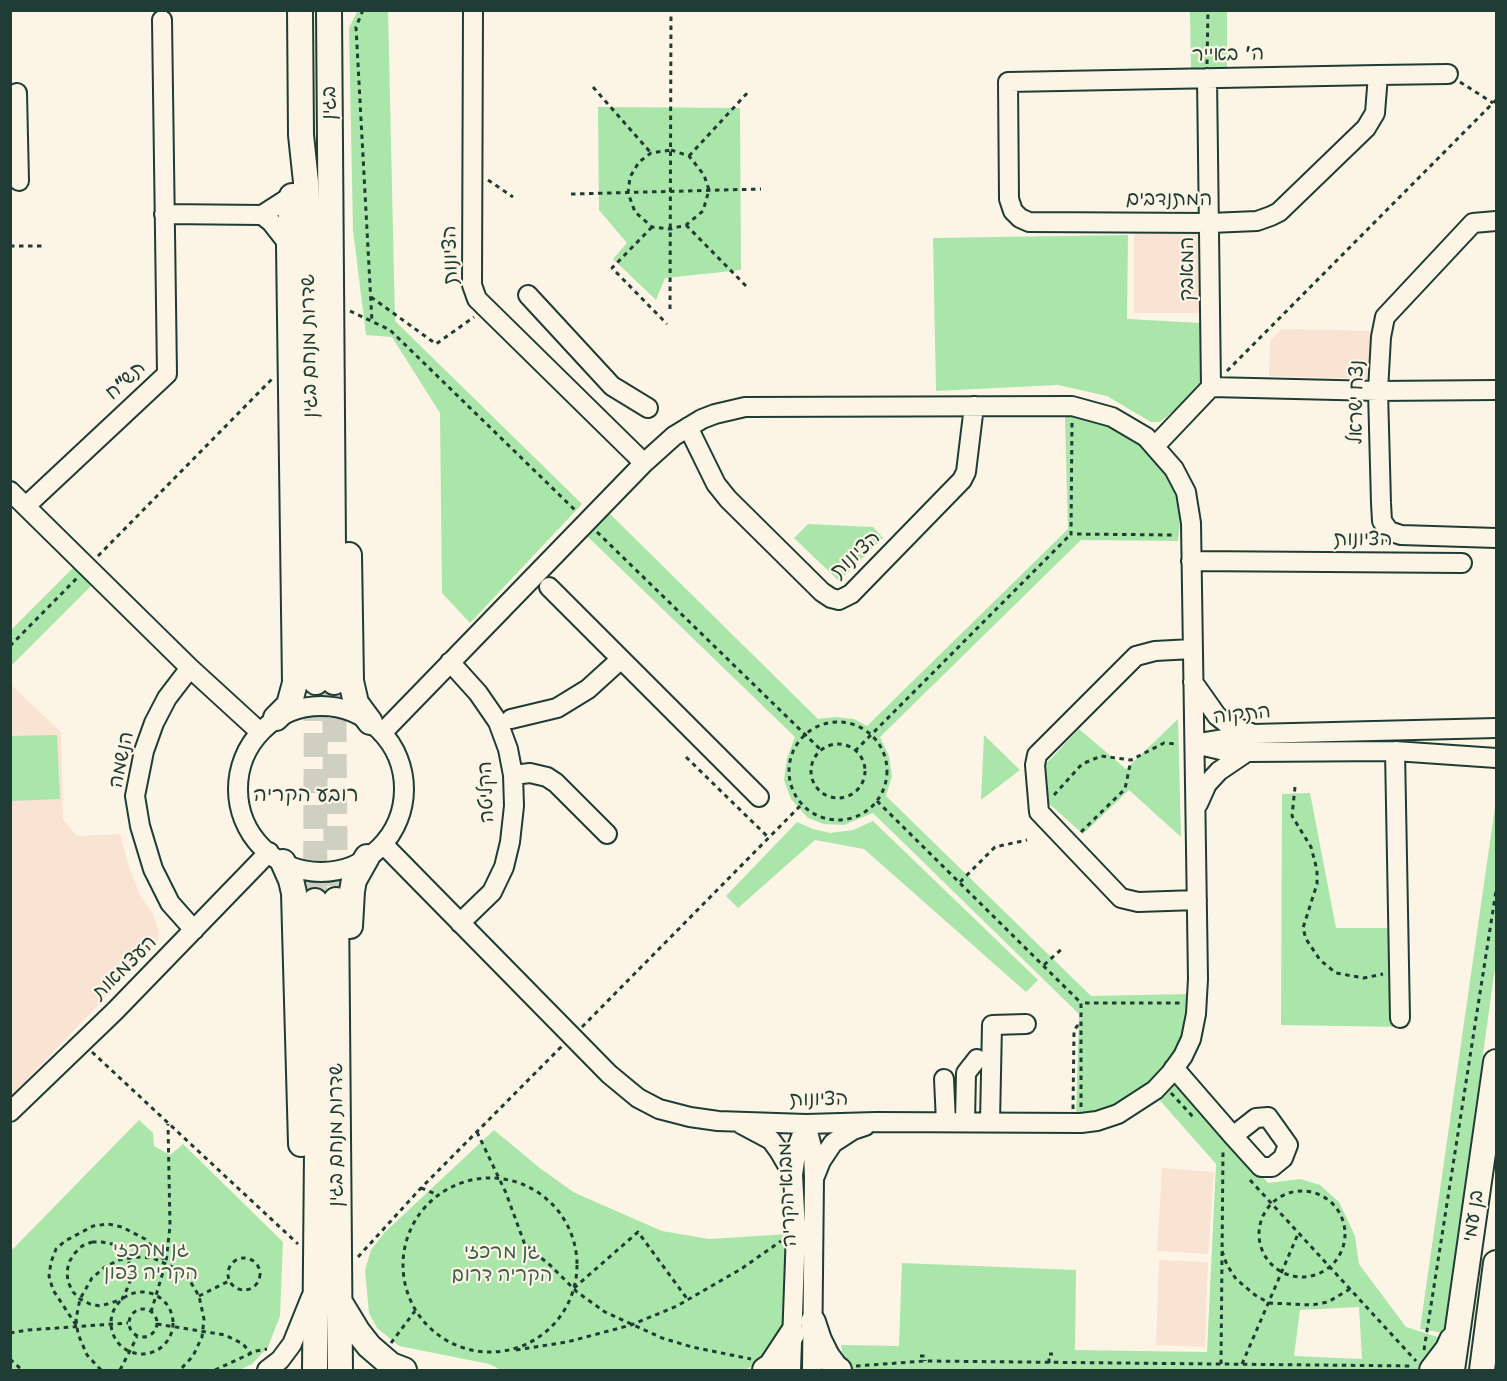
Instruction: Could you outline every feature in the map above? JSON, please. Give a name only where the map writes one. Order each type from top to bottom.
[{"type":"main road","points":[[290,10],[301,70]]},
{"type":"main road","name":"שדרות מנחם בגין","points":[[300,10],[301,135],[306,182],[325,682],[330,195]]},
{"type":"main road","name":"בגין","points":[[329,10],[330,195]]},
{"type":"main road","points":[[329,46],[347,10]]},
{"type":"main road","points":[[268,725],[289,705],[295,683],[289,245],[292,195],[301,135]]},
{"type":"main road","points":[[330,195],[346,309],[351,681],[356,703],[376,728]]},
{"type":"main road","points":[[338,1209],[348,1156],[350,1128],[352,891],[354,880],[375,851]]},
{"type":"main road","points":[[276,857],[291,880],[294,893],[302,1160],[305,1202],[316,1270]]},
{"type":"main road","name":"שדרות מנחם בגין","points":[[315,1371],[317,1152],[325,901],[338,1209],[340,1371]]},
{"type":"main road","name":"בן עמי","points":[[1435,1369],[1458,1324],[1497,1062]]},
{"type":"main road","name":"בן עמי","points":[[1482,1371],[1497,1263]]},
{"type":"main road","points":[[339,1299],[358,1332],[380,1357],[404,1371]]},
{"type":"main road","points":[[813,1322],[829,1369]]},
{"type":"main road","points":[[1488,1323],[1497,1354]]},
{"type":"main road","points":[[776,1369],[792,1334]]},
{"type":"street","name":"הציונות","points":[[473,10],[472,285],[477,299],[644,463]]},
{"type":"street","name":"תש\"ח","points":[[26,506],[167,374],[162,21]]},
{"type":"street","name":"ה' באייר","points":[[1008,82],[1448,74]]},
{"type":"street","name":"המתנדבים","points":[[1008,82],[1009,199],[1013,211],[1020,218],[1029,222],[1210,223],[1257,221],[1280,212],[1366,128],[1375,113],[1378,75]]},
{"type":"street","name":"המאבק","points":[[1207,78],[1211,387]]},
{"type":"street","points":[[17,93],[19,181]]},
{"type":"street","points":[[164,214],[262,215],[292,195]]},
{"type":"street","points":[[262,215],[271,222],[289,245]]},
{"type":"street","name":"נצח ישראל","points":[[1497,221],[1473,222],[1385,317],[1381,337],[1377,392],[1382,521],[1389,531],[1401,535],[1497,538]]},
{"type":"street","points":[[528,295],[612,386],[648,408]]},
{"type":"street","points":[[1155,446],[1211,387],[1377,392],[1497,390]]},
{"type":"street","name":"הציונות","points":[[688,427],[716,484],[728,499],[822,592],[839,600],[851,594],[962,480],[966,472],[974,406]]},
{"type":"street","name":"הציונות","points":[[375,851],[460,923],[609,1074],[638,1098],[659,1109],[690,1117],[737,1122],[806,1124],[1077,1123],[1097,1121],[1118,1114],[1155,1090],[1183,1056],[1191,1039],[1197,1002],[1191,535],[1190,507],[1186,492],[1174,469],[1155,446],[1131,426],[1112,417],[1072,406],[745,407],[715,414],[674,436],[644,463],[450,662],[376,728]]},
{"type":"street","points":[[10,492],[190,668],[268,725]]},
{"type":"street","name":"הציונות","points":[[1191,561],[1462,563]]},
{"type":"street","points":[[549,587],[759,797]]},
{"type":"street","points":[[1192,649],[1155,651],[1136,656],[1037,755],[1035,765],[1039,812],[1121,898],[1138,902],[1197,900]]},
{"type":"street","points":[[511,719],[557,708],[588,689],[621,659]]},
{"type":"street","name":"הקליטה","points":[[450,662],[478,693],[498,722],[508,749],[513,776],[514,806],[510,842],[504,867],[492,892],[460,923]]},
{"type":"street","name":"הנשמה","points":[[190,668],[168,698],[154,723],[144,751],[135,796],[140,826],[153,869],[170,903],[194,930]]},
{"type":"street","points":[[1193,682],[1216,716],[1252,734]]},
{"type":"street","points":[[324,706],[340,708],[356,714],[376,728],[392,746],[398,761],[403,792],[396,824],[375,851],[340,869],[326,871],[304,869],[276,857],[259,843],[248,826],[240,807],[238,794],[241,767],[252,743],[268,725],[291,711],[324,706]]},
{"type":"street","name":"התקוה","points":[[1195,744],[1223,737],[1252,734],[1497,728]]},
{"type":"street","name":"התקוה","points":[[1195,744],[1225,751],[1395,752],[1497,758]]},
{"type":"street","points":[[1196,813],[1207,784],[1224,767],[1247,752]]},
{"type":"street","points":[[1395,752],[1400,1018]]},
{"type":"street","points":[[513,776],[530,773],[547,777],[556,783],[607,834]]},
{"type":"street","name":"העצמאות","points":[[10,1112],[194,930],[276,857]]},
{"type":"street","points":[[990,1122],[993,1025],[1026,1024]]},
{"type":"street","points":[[965,1122],[966,1073],[977,1059]]},
{"type":"street","points":[[1174,1068],[1228,1143]]},
{"type":"street","points":[[944,1080],[946,1122]]},
{"type":"street","points":[[737,1122],[771,1140],[793,1175]]},
{"type":"street","points":[[814,1178],[821,1161],[833,1143],[853,1130],[876,1122]]},
{"type":"street","name":"מבוא הקריה","points":[[792,1334],[796,1231],[793,1175],[797,1147],[806,1124]]},
{"type":"street","name":"מבוא הקריה","points":[[806,1124],[813,1150],[814,1178],[813,1322]]},
{"type":"street","points":[[267,1371],[285,1354],[295,1339],[306,1313],[316,1270]]},
{"type":"path","points":[[363,10],[356,27],[372,322]]},
{"type":"path","points":[[670,309],[671,10]]},
{"type":"path","points":[[1207,78],[1208,10]]},
{"type":"path","points":[[1448,74],[1493,104]]},
{"type":"path","points":[[593,87],[651,153]]},
{"type":"path","points":[[689,156],[750,90]]},
{"type":"path","points":[[1211,387],[1497,100]]},
{"type":"path","points":[[671,150],[689,156],[704,175],[709,190],[703,211],[686,225],[670,229],[652,227],[635,212],[628,193],[630,177],[639,162],[651,153],[671,150]]},
{"type":"path","points":[[572,194],[761,189]]},
{"type":"path","points":[[686,225],[748,288]]},
{"type":"path","points":[[652,227],[612,268],[667,324]]},
{"type":"path","points":[[10,246],[46,246]]},
{"type":"path","points":[[371,297],[436,344],[485,309]]},
{"type":"path","points":[[10,646],[291,361]]},
{"type":"path","points":[[855,751],[1071,534],[1072,406]]},
{"type":"path","points":[[1071,534],[1191,535]]},
{"type":"path","points":[[831,723],[845,723],[870,734],[881,749],[887,766],[884,790],[877,801],[869,810],[847,820],[823,818],[812,812],[802,804],[794,792],[790,777],[790,761],[796,747],[817,727],[831,723]]},
{"type":"path","points":[[1039,812],[1082,764],[1101,756],[1131,760],[1164,743]]},
{"type":"path","points":[[829,746],[848,746],[855,751],[861,757],[865,773],[859,788],[846,797],[830,797],[822,793],[813,780],[812,764],[816,756],[829,746]]},
{"type":"path","points":[[686,757],[769,838]]},
{"type":"path","points":[[1069,844],[1125,789],[1131,760]]},
{"type":"path","points":[[1295,787],[1292,816],[1311,847],[1317,870],[1317,884],[1303,928],[1306,939],[1320,960],[1336,973],[1364,978],[1399,970]]},
{"type":"path","points":[[877,801],[1081,1003],[1077,1123]]},
{"type":"path","points":[[960,882],[995,847],[1027,840]]},
{"type":"path","points":[[1435,1369],[1497,891]]},
{"type":"path","points":[[1044,965],[1064,947]]},
{"type":"path","points":[[1081,1003],[1197,1002]]},
{"type":"path","points":[[1077,1123],[1074,1032],[1077,1026],[1081,1026]]},
{"type":"path","points":[[82,1043],[316,1270]]},
{"type":"path","points":[[151,1312],[166,1262],[170,1226],[168,1124]]},
{"type":"path","points":[[477,1132],[506,1193],[525,1245],[574,1288],[605,1312],[632,1325],[692,1347],[725,1353],[776,1369]]},
{"type":"path","points":[[1221,1365],[1221,1248],[1228,1143]]},
{"type":"path","points":[[499,1352],[524,1346],[546,1332],[564,1312],[574,1288],[577,1263],[572,1238],[561,1215],[544,1197],[522,1184],[498,1178],[477,1179],[456,1184],[438,1195],[420,1213],[408,1236],[402,1261],[405,1287],[416,1311],[431,1330],[451,1344],[474,1351],[499,1352],[567,1342],[632,1325],[687,1300],[741,1269],[796,1231]]},
{"type":"path","points":[[421,1188],[438,1195]]},
{"type":"path","points":[[1303,1191],[1323,1196],[1334,1205],[1345,1230],[1344,1244],[1338,1257],[1329,1268],[1319,1274],[1295,1277],[1281,1272],[1264,1255],[1259,1242],[1259,1228],[1263,1214],[1271,1203],[1283,1195],[1303,1191]]},
{"type":"path","points":[[98,1369],[83,1348],[77,1326],[54,1290],[49,1276],[56,1249],[65,1240],[93,1226],[115,1226],[136,1233],[145,1239],[166,1262],[184,1274],[199,1296],[203,1311],[203,1332],[194,1356],[180,1371]]},
{"type":"path","points":[[574,1288],[638,1232],[687,1300]]},
{"type":"path","points":[[1241,1365],[1298,1234]]},
{"type":"path","points":[[127,1258],[112,1244],[92,1242],[82,1246],[69,1262],[68,1282],[80,1299],[100,1306],[122,1299],[138,1292],[156,1295],[170,1308],[173,1326],[171,1334],[161,1348],[146,1354],[129,1352],[117,1341],[111,1324],[115,1306],[122,1299],[131,1279],[131,1268],[127,1258]]},
{"type":"path","points":[[1221,1248],[1227,1265],[1236,1279],[1269,1303],[1294,1306],[1320,1304],[1350,1289]]},
{"type":"path","points":[[77,1326],[80,1299],[87,1284],[98,1272],[112,1263],[127,1258],[144,1257],[166,1262]]},
{"type":"path","points":[[238,1260],[252,1260],[259,1268],[259,1278],[249,1289],[238,1289],[229,1281],[231,1267],[238,1260]]},
{"type":"path","points":[[1333,1271],[1435,1369]]},
{"type":"path","points":[[199,1296],[229,1281]]},
{"type":"path","points":[[142,1309],[151,1312],[156,1319],[156,1328],[150,1336],[137,1337],[130,1331],[128,1323],[134,1312],[142,1309]]},
{"type":"path","points":[[380,1357],[416,1311]]},
{"type":"path","points":[[10,1333],[28,1329],[128,1323]]},
{"type":"path","points":[[157,1324],[235,1339],[243,1344],[251,1354]]},
{"type":"path","points":[[120,1371],[137,1337]]},
{"type":"path","points":[[215,1371],[262,1349],[274,1349]]},
{"type":"path","points":[[1049,1363],[1049,1354],[1053,1354]]},
{"type":"path","points":[[920,1356],[925,1356],[925,1361]]},
{"type":"path","points":[[10,1359],[22,1371]]},
{"type":"path","points":[[829,1369],[925,1361],[1435,1369]]},
{"type":"shaded area","points":[[1134,232],[1203,232],[1204,313],[1134,313]]},
{"type":"shaded area","points":[[1282,329],[1372,331],[1369,379],[1269,376],[1270,341]]},
{"type":"shaded area","points":[[10,684],[61,732],[63,819],[77,836],[120,834],[129,867],[141,897],[153,914],[159,932],[158,940],[150,950],[11,1097]]},
{"type":"shaded area","points":[[1162,1168],[1214,1172],[1208,1254],[1157,1251]]},
{"type":"shaded area","points":[[1159,1260],[1208,1262],[1205,1347],[1156,1345]]},
{"type":"green space","points":[[358,10],[388,11],[395,321],[582,504],[470,623],[442,593],[440,413],[392,337],[366,335],[353,230],[349,28]]},
{"type":"green space","points":[[1190,11],[1227,11],[1227,68],[1191,71]]},
{"type":"green space","points":[[598,107],[740,108],[741,270],[665,278],[656,300],[613,259],[627,243],[599,210]]},
{"type":"green space","points":[[1128,235],[1127,319],[1201,323],[1201,385],[1160,422],[1151,422],[1107,396],[1058,385],[936,391],[933,238]]},
{"type":"green space","points":[[1065,416],[1093,416],[1130,437],[1158,463],[1172,483],[1177,499],[1180,520],[1178,541],[1081,540],[880,737],[889,756],[892,776],[886,796],[1091,996],[1191,994],[1187,1033],[1161,1075],[1128,1101],[1105,1111],[1076,1116],[1079,1014],[873,813],[844,825],[824,824],[808,818],[791,799],[784,780],[787,758],[795,737],[587,536],[609,513],[818,719],[835,717],[854,719],[867,726],[1068,529]]},
{"type":"green space","points":[[808,524],[873,527],[883,538],[839,581],[794,538]]},
{"type":"green space","points":[[74,567],[91,586],[11,666],[11,630]]},
{"type":"green space","points":[[1178,719],[1181,837],[1129,790],[1083,834],[1046,801],[1044,766],[1079,729],[1126,769]]},
{"type":"green space","points":[[57,735],[60,799],[11,801],[11,736]]},
{"type":"green space","points":[[984,735],[1020,770],[981,800]]},
{"type":"green space","points":[[1310,793],[1336,928],[1407,928],[1405,1027],[1281,1025],[1282,794]]},
{"type":"green space","points":[[1496,800],[1496,961],[1444,1333],[1420,1329]]},
{"type":"green space","points":[[873,821],[1038,980],[1026,992],[864,849],[815,840],[738,908],[726,896],[797,822],[830,833],[853,830]]},
{"type":"green space","points":[[1175,1078],[1268,1183],[1300,1179],[1320,1185],[1339,1202],[1355,1236],[1359,1264],[1406,1327],[1444,1339],[1423,1370],[846,1370],[841,1345],[899,1346],[902,1263],[1076,1270],[1075,1350],[1207,1352],[1216,1164],[1156,1096]],"holes":[[[1359,1307],[1362,1359],[1294,1356],[1300,1310]]]},
{"type":"green space","name":"גן מרכזי הקריה צפון","points":[[139,1120],[153,1133],[154,1146],[170,1155],[183,1144],[283,1242],[280,1316],[268,1347],[252,1364],[240,1370],[11,1370],[11,1251]]},
{"type":"green space","name":"גן מרכזי הקריה דרום","points":[[494,1130],[541,1169],[575,1193],[662,1231],[709,1239],[789,1234],[784,1330],[761,1362],[744,1370],[501,1370],[489,1364],[399,1346],[377,1328],[369,1313],[365,1270],[371,1250],[384,1233]]},
{"type":"tunnel","points":[[315,901],[316,682]]},
{"type":"tunnel","points":[[334,682],[336,900]]},
{"type":"district","name":"רובע הקריה","points":[[306,796]]}]
